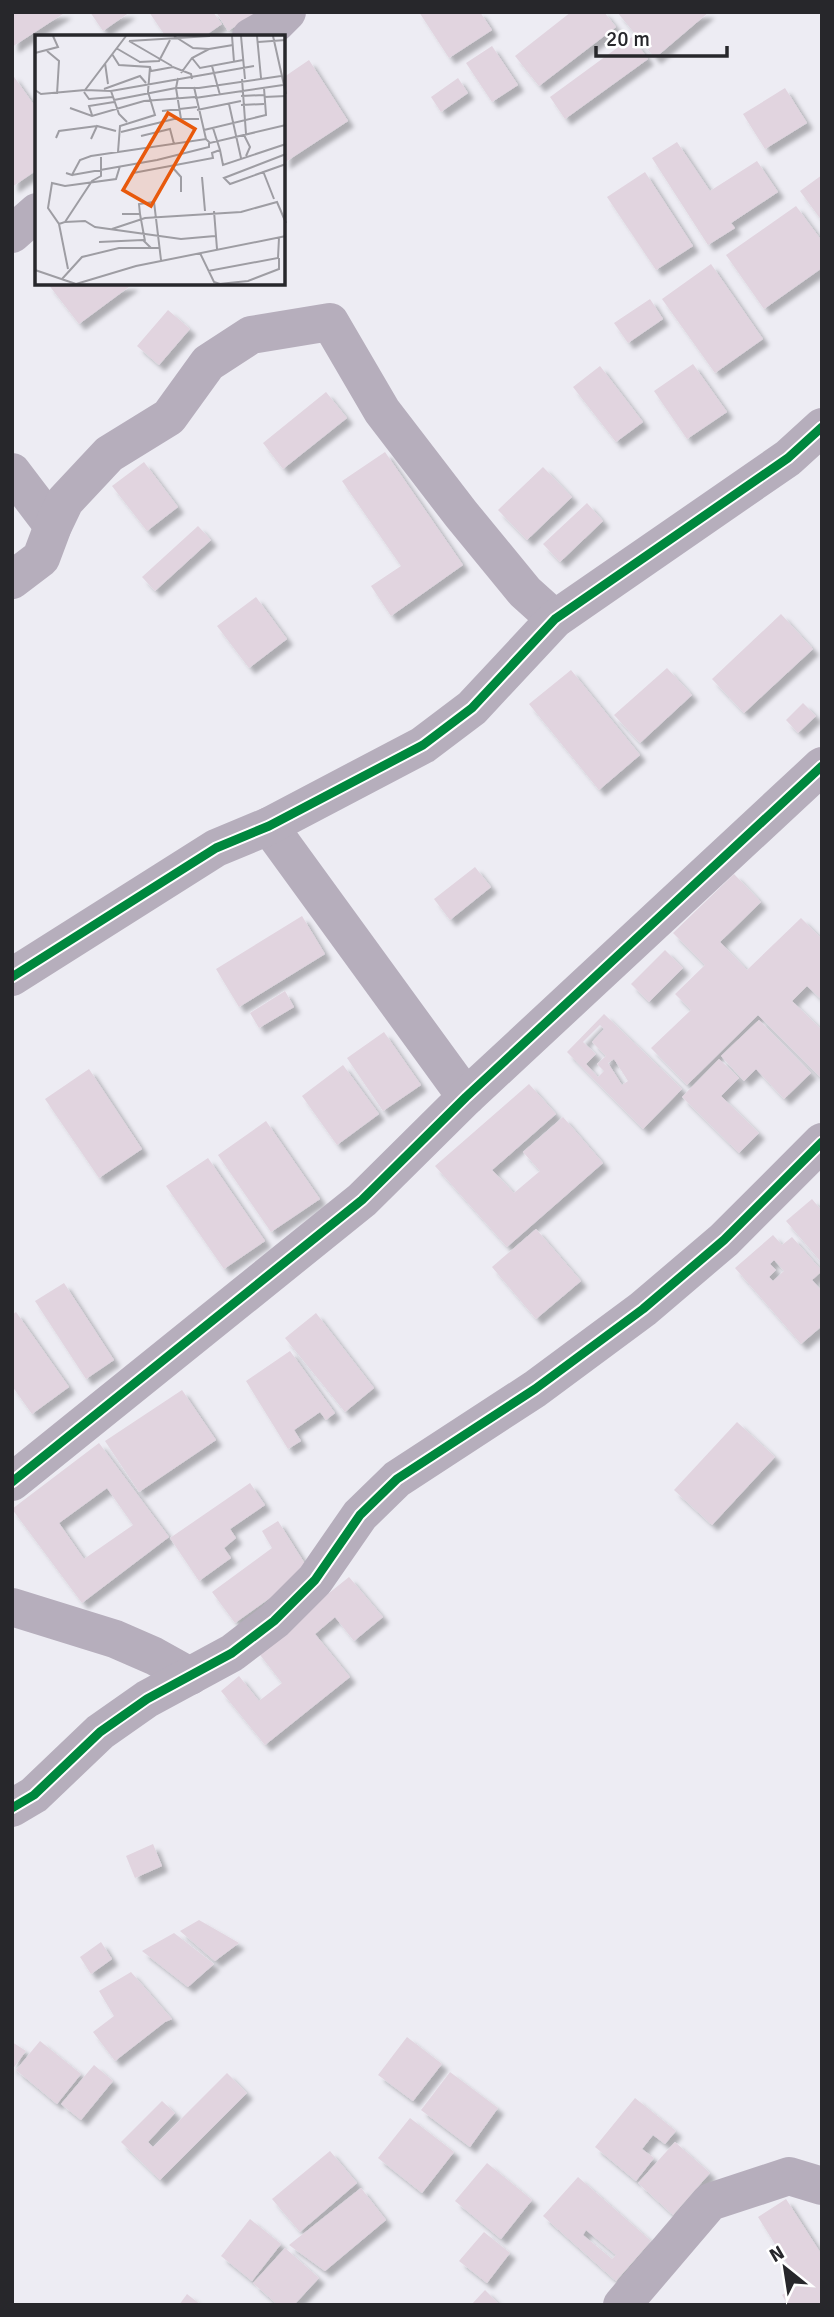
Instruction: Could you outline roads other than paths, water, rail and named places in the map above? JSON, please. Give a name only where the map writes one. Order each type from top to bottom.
[{"type":"street","points":[[255,35],[276,23],[287,12]]},
{"type":"street","points":[[12,234],[35,214]]},
{"type":"street","points":[[12,580],[41,558],[65,501],[109,454],[169,417],[208,363],[251,335],[330,322],[382,411],[525,592],[555,619]]},
{"type":"street","points":[[12,977],[216,848],[269,826],[423,745],[472,708],[555,619],[818,438]]},
{"type":"street","points":[[12,472],[53,526]]},
{"type":"street","points":[[12,1482],[362,1200],[466,1097],[822,766]]},
{"type":"street","points":[[269,826],[466,1097]]},
{"type":"street","points":[[12,1808],[34,1795],[100,1732],[147,1699],[232,1653],[274,1621],[315,1580],[360,1515],[397,1479],[535,1389],[643,1309],[724,1240],[822,1142]]},
{"type":"street","points":[[777,1186],[822,1182]]},
{"type":"street","points":[[12,1607],[115,1639],[155,1656],[190,1676]]},
{"type":"street","points":[[622,2305],[710,2202],[789,2176],[822,2186]]}]
